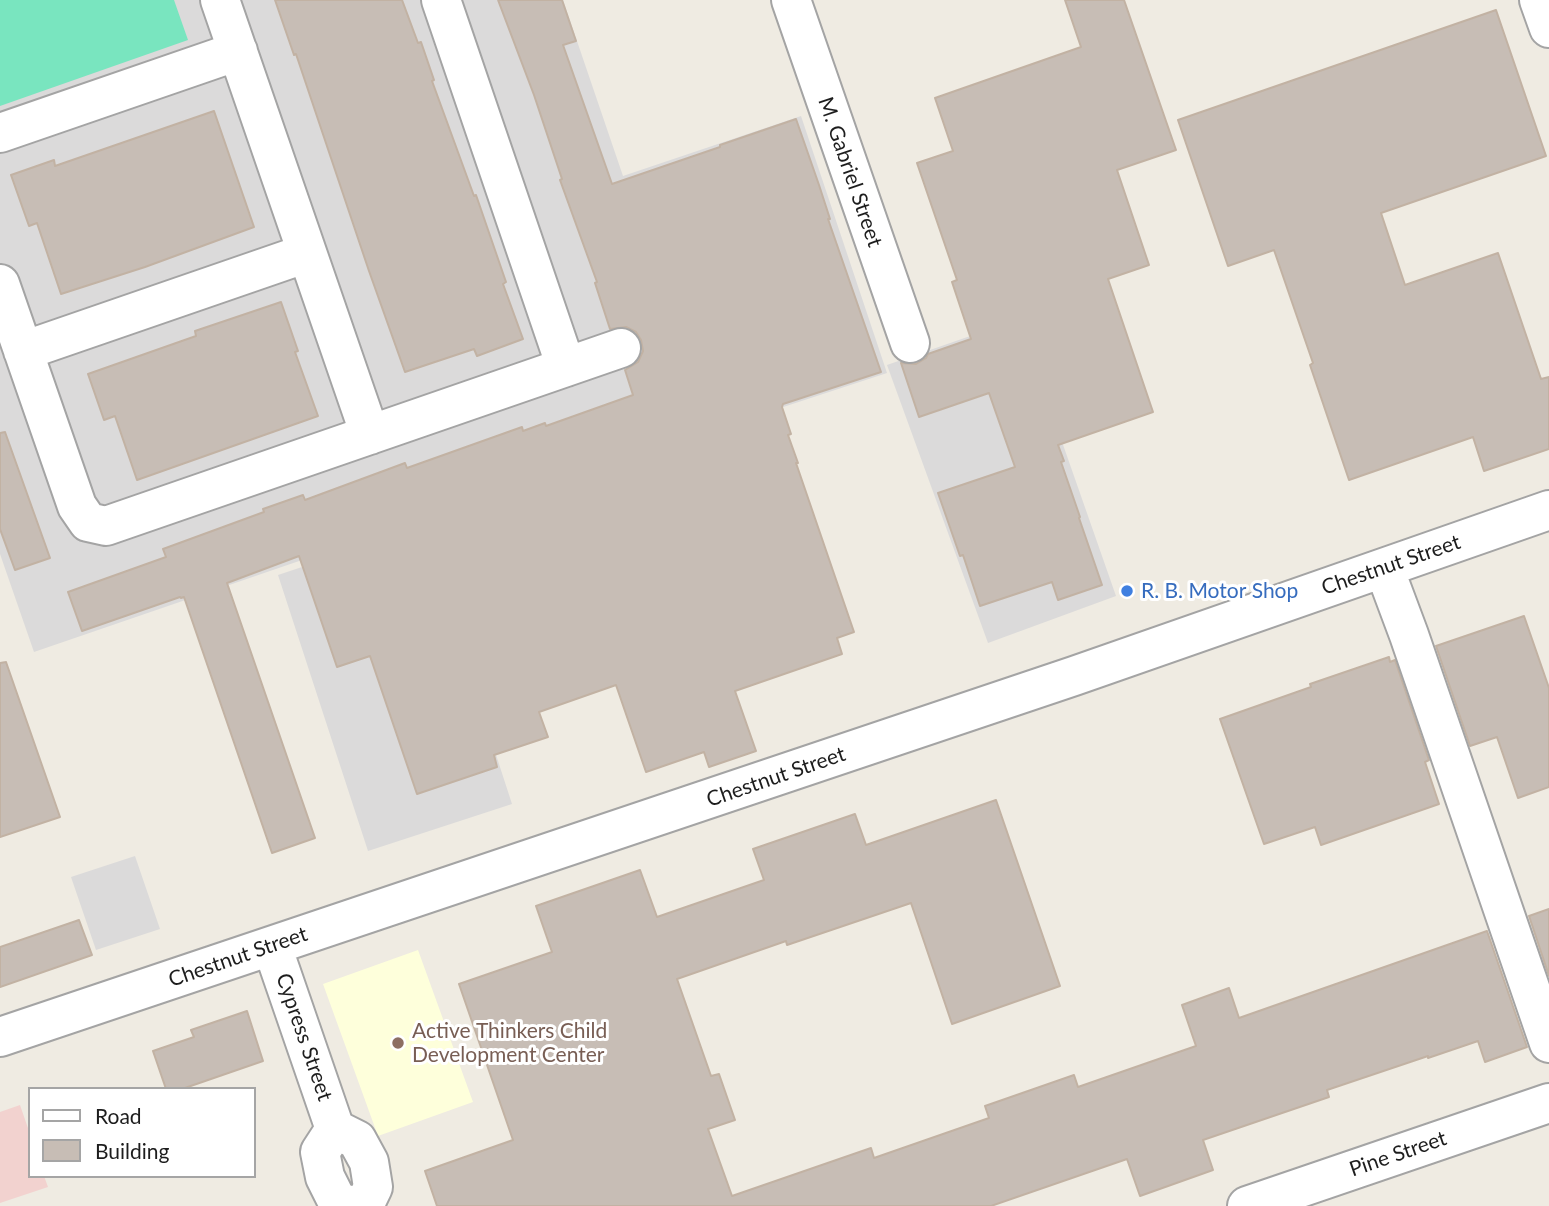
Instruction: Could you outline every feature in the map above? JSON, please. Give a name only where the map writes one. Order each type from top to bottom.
[{"type":"street","points":[[220,0],[370,435]]},
{"type":"street","points":[[441,0],[566,367]]},
{"type":"street","name":"M. Gabriel Street","points":[[791,0],[909,343]]},
{"type":"street","points":[[1539,0],[1549,28]]},
{"type":"street","points":[[0,133],[238,51]]},
{"type":"street","points":[[23,351],[307,253]]},
{"type":"street","points":[[0,284],[77,506],[88,522],[106,526],[621,348]]},
{"type":"street","name":"Chestnut Street","points":[[0,1037],[1062,680],[1549,510]]},
{"type":"street","points":[[1384,568],[1549,1043]]},
{"type":"street","name":"Cypress Street","points":[[272,946],[335,1129],[358,1140],[369,1162],[373,1187],[364,1206]]},
{"type":"street","name":"Pine Street","points":[[1247,1206],[1549,1103]]},
{"type":"street","name":"Cypress Street","points":[[335,1129],[320,1152],[325,1177],[337,1201],[352,1206]]},
{"type":"shaded area","points":[[0,0],[563,0],[623,176],[801,116],[887,373],[710,431],[707,421],[34,652],[0,554]]},
{"type":"shaded area","points":[[1019,319],[1116,596],[988,643],[887,365]]},
{"type":"shaded area","points":[[422,527],[512,804],[368,851],[278,575]]},
{"type":"shaded area","points":[[135,856],[160,929],[96,950],[71,877]]},
{"type":"shaded area","name":"Active Thinkers Child Development Center","points":[[418,950],[473,1102],[378,1136],[323,984]]},
{"type":"shaded area","points":[[20,1105],[28,1128],[28,1178],[45,1178],[48,1187],[0,1203],[0,1112]]},
{"type":"green space","points":[[0,0],[174,0],[188,40],[0,106]]},
{"type":"building","points":[[275,0],[402,0],[418,43],[421,42],[434,80],[432,81],[474,196],[476,195],[523,339],[477,356],[474,349],[405,372]]},
{"type":"building","points":[[498,0],[562,0],[576,41],[563,45],[612,184],[796,119],[881,372],[783,404],[782,407],[791,434],[788,435],[796,463],[854,632],[837,638],[842,654],[735,691],[756,751],[709,767],[704,752],[646,772],[616,685],[539,712],[548,737],[494,755],[497,767],[417,794],[370,656],[337,667],[299,556],[227,583],[315,838],[272,853],[184,597],[82,631],[68,592],[166,557],[163,549],[303,495],[305,500],[405,463],[407,468],[522,427],[523,431],[545,423],[546,426],[633,395],[625,370],[638,362],[643,351],[641,340],[636,332],[626,327],[610,329],[595,283],[597,282],[560,180],[562,179],[534,95]]},
{"type":"building","points":[[1065,0],[1124,0],[1176,150],[1117,170],[1149,265],[1108,279],[1153,412],[1058,445],[1064,461],[1061,462],[1102,585],[1058,600],[1052,582],[980,606],[938,493],[1015,467],[989,393],[919,417],[901,363],[916,364],[928,354],[971,339],[952,282],[957,280],[917,163],[953,151],[935,98],[1081,47]]},
{"type":"building","points":[[1496,10],[1546,156],[1381,213],[1405,285],[1498,253],[1541,379],[1549,377],[1549,449],[1484,471],[1473,437],[1349,480],[1274,250],[1228,266],[1178,120]]},
{"type":"building","points":[[214,111],[254,227],[61,294],[37,223],[29,226],[11,175],[54,160],[55,166]]},
{"type":"building","points":[[281,302],[298,351],[295,352],[318,416],[137,480],[115,416],[104,420],[88,374],[196,336],[195,331]]},
{"type":"building","points":[[5,432],[50,558],[15,570],[0,529],[0,433]]},
{"type":"building","points":[[1524,616],[1549,688],[1549,787],[1518,798],[1497,737],[1470,746],[1436,646]]},
{"type":"building","points":[[1389,657],[1390,662],[1395,660],[1429,760],[1425,762],[1439,804],[1321,845],[1315,827],[1264,844],[1220,719]]},
{"type":"building","points":[[6,662],[60,817],[0,837],[0,663]]},
{"type":"building","points":[[996,800],[1060,986],[952,1024],[911,903],[787,945],[786,941],[677,979],[711,1076],[719,1074],[735,1120],[708,1129],[732,1196],[871,1148],[874,1158],[989,1118],[985,1106],[1074,1075],[1078,1087],[1196,1046],[1182,1005],[1229,988],[1239,1018],[1487,931],[1527,1047],[1485,1062],[1478,1041],[1327,1090],[1329,1097],[1203,1140],[1213,1170],[1140,1196],[1127,1159],[991,1206],[437,1206],[425,1171],[513,1140],[459,984],[552,952],[536,906],[640,870],[657,917],[764,880],[753,849],[855,814],[866,845]]},
{"type":"building","points":[[1549,909],[1549,976],[1529,916]]},
{"type":"building","points":[[79,920],[92,955],[0,987],[0,947]]},
{"type":"building","points":[[247,1011],[263,1061],[188,1087],[165,1087],[153,1051],[194,1037],[191,1030]]},
{"type":"place","name":"R. B. Motor Shop","points":[[1127,591]]},
{"type":"place","name":"Active Thinkers Child Development Center","points":[[398,1043]]}]
